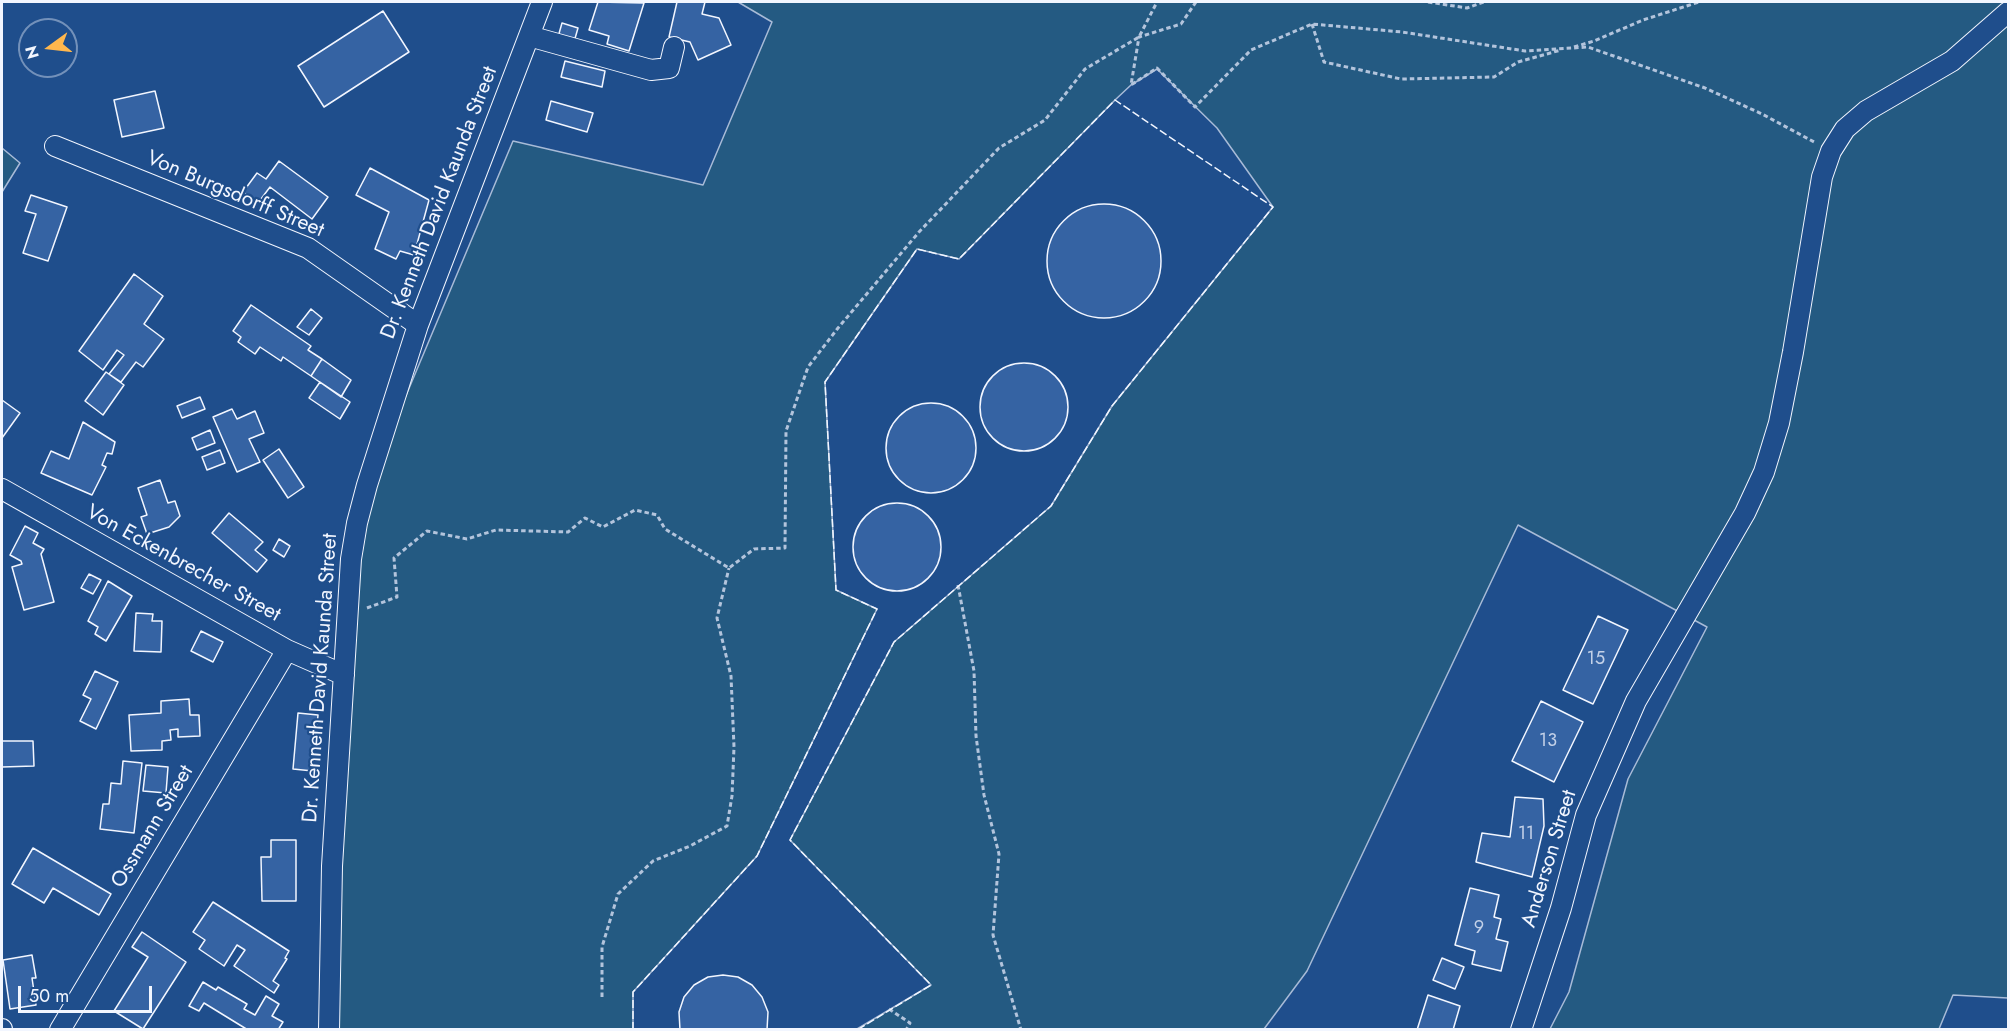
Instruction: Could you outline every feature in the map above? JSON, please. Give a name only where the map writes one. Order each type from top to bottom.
[{"type":"street","name":"Dr. Kenneth David Kaunda Street","points":[[328,1029],[332,867],[351,559],[357,523],[418,325],[542,2]]},
{"type":"street","name":"Anderson Street","points":[[1521,1029],[1561,908],[1586,815],[1636,701],[1746,513],[1764,472],[1781,413],[1822,177],[1831,151],[1845,129],[1866,111],[1952,61],[2008,12]]},
{"type":"street","points":[[529,36],[651,70],[669,68],[674,47]]},
{"type":"street","name":"Von Burgsdorff Street","points":[[55,146],[308,248],[418,325]]},
{"type":"street","name":"Von Eckenbrecher Street","points":[[2,489],[287,650],[344,675]]},
{"type":"street","name":"Ossmann Street","points":[[60,1029],[287,650]]},
{"type":"path","points":[[1158,2],[1139,37],[1131,85],[1157,69],[1195,107],[1251,50],[1312,24],[1402,32],[1525,51],[1588,47],[1705,88],[1762,114],[1831,151]]},
{"type":"path","points":[[602,996],[602,947],[618,894],[653,861],[690,846],[727,826],[732,796],[734,747],[731,676],[717,618],[729,568],[754,549],[785,548],[786,431],[808,367],[919,232],[999,148],[1045,120],[1085,69],[1139,37],[1181,24],[1196,2]]},
{"type":"path","points":[[1428,2],[1467,8],[1484,2]]},
{"type":"path","points":[[1312,24],[1324,62],[1401,79],[1494,77],[1518,62],[1594,41],[1643,20],[1699,2]]},
{"type":"path","points":[[347,619],[371,606],[397,597],[394,558],[427,531],[467,539],[496,530],[568,532],[585,518],[603,527],[635,510],[657,515],[665,529],[729,568]]},
{"type":"path","points":[[958,585],[974,671],[976,736],[984,795],[999,854],[993,935],[1021,1029]]},
{"type":"path","points":[[889,1009],[910,1023],[906,1029]]},
{"type":"shaded area","points":[[738,2],[2008,2],[2008,998],[1953,995],[1939,1029],[1550,1029],[1569,992],[1628,779],[1707,627],[1518,525],[1307,971],[1264,1029],[857,1029],[931,985],[790,840],[894,642],[1051,506],[1112,406],[1273,207],[1217,128],[1157,69],[1131,85],[1115,100],[959,259],[917,249],[825,382],[836,590],[877,609],[757,856],[633,992],[633,1029],[329,1030],[351,559],[381,455],[513,141],[703,185],[772,22]]},
{"type":"shaded area","points":[[2,148],[20,163],[2,192]]},
{"type":"building","points":[[598,2],[644,3],[629,51],[607,44],[609,36],[589,30]]},
{"type":"building","points":[[677,2],[705,2],[702,14],[719,18],[731,45],[698,60],[690,42],[669,37]]},
{"type":"building","points":[[383,11],[409,52],[324,107],[298,66]]},
{"type":"building","points":[[562,23],[578,28],[574,42],[558,37]]},
{"type":"building","points":[[565,61],[605,71],[602,87],[561,77]]},
{"type":"building","points":[[155,91],[164,128],[122,137],[114,100]]},
{"type":"building","points":[[551,101],[593,113],[587,132],[546,120]]},
{"type":"building","points":[[279,161],[328,197],[312,219],[270,187],[258,203],[243,192],[257,173],[266,179]]},
{"type":"building","points":[[370,168],[429,200],[414,255],[400,251],[396,259],[375,249],[389,212],[356,195]]},
{"type":"building","points":[[31,195],[67,207],[48,261],[23,253],[36,214],[25,211]]},
{"type":"building","points":[[1104,204],[1126,209],[1144,221],[1156,239],[1161,261],[1156,283],[1144,301],[1126,313],[1104,318],[1082,313],[1064,301],[1052,283],[1047,261],[1052,239],[1064,221],[1082,209]]},
{"type":"building","points":[[134,274],[163,296],[144,324],[164,339],[143,367],[136,362],[121,382],[109,374],[124,355],[117,350],[103,370],[79,351]]},
{"type":"building","points":[[251,305],[311,346],[308,350],[322,359],[311,376],[283,357],[281,361],[260,347],[255,354],[238,342],[241,337],[233,331]]},
{"type":"building","points":[[311,309],[322,318],[309,335],[297,327]]},
{"type":"building","points":[[322,359],[351,380],[341,397],[311,376]]},
{"type":"building","points":[[1015,363],[1033,363],[1049,370],[1061,382],[1068,398],[1068,416],[1061,432],[1049,444],[1033,451],[1015,451],[999,444],[987,432],[980,416],[980,398],[987,382],[999,370]]},
{"type":"building","points":[[106,372],[124,385],[103,415],[85,401]]},
{"type":"building","points":[[320,382],[350,402],[340,419],[309,398]]},
{"type":"building","points":[[200,397],[205,409],[182,418],[177,406]]},
{"type":"building","points":[[2,400],[20,413],[2,438]]},
{"type":"building","points":[[931,403],[948,407],[963,416],[972,431],[976,448],[972,465],[963,480],[948,489],[931,493],[914,489],[899,480],[890,465],[886,448],[890,431],[899,416],[914,407]]},
{"type":"building","points":[[232,409],[237,419],[255,411],[264,433],[249,439],[260,462],[237,472],[213,417]]},
{"type":"building","points":[[83,422],[115,442],[112,454],[107,453],[102,465],[106,467],[92,495],[41,473],[51,451],[69,459]]},
{"type":"building","points":[[210,430],[215,443],[197,450],[192,438]]},
{"type":"building","points":[[279,449],[304,487],[288,498],[263,460]]},
{"type":"building","points":[[220,450],[225,463],[207,470],[202,457]]},
{"type":"building","points":[[160,480],[168,503],[175,501],[180,516],[169,527],[147,534],[141,517],[147,515],[138,488]]},
{"type":"building","points":[[897,503],[914,507],[928,516],[937,530],[941,547],[937,564],[928,578],[914,587],[897,591],[880,587],[866,578],[857,564],[853,547],[857,530],[866,516],[880,507]]},
{"type":"building","points":[[229,513],[263,542],[255,550],[267,560],[257,572],[212,533]]},
{"type":"building","points":[[25,526],[38,533],[33,543],[44,549],[41,554],[54,602],[24,610],[12,567],[22,564],[10,555]]},
{"type":"building","points":[[279,539],[290,546],[284,557],[273,550]]},
{"type":"building","points":[[89,574],[101,580],[93,594],[81,588]]},
{"type":"building","points":[[108,581],[132,596],[106,641],[95,634],[98,627],[88,621]]},
{"type":"building","points":[[136,613],[153,614],[152,621],[162,621],[161,652],[134,651]]},
{"type":"building","points":[[1598,616],[1628,630],[1593,704],[1563,690]]},
{"type":"building","points":[[201,631],[223,642],[213,662],[191,651]]},
{"type":"building","points":[[95,671],[118,682],[96,729],[80,721],[91,699],[83,695]]},
{"type":"building","points":[[189,699],[190,715],[199,715],[200,736],[178,737],[178,729],[170,730],[171,740],[162,741],[162,750],[131,751],[129,715],[161,713],[161,701]]},
{"type":"building","points":[[1541,701],[1583,722],[1554,782],[1512,761]]},
{"type":"building","points":[[298,713],[318,715],[313,771],[293,769]]},
{"type":"building","points":[[2,741],[33,741],[34,766],[2,767]]},
{"type":"building","points":[[123,761],[142,763],[134,833],[100,829],[103,804],[109,804],[111,783],[121,784]]},
{"type":"building","points":[[146,765],[168,767],[166,793],[143,791]]},
{"type":"building","points":[[1515,797],[1543,799],[1544,826],[1532,877],[1476,862],[1482,833],[1510,837]]},
{"type":"building","points":[[271,840],[296,840],[296,901],[262,901],[261,857],[271,857]]},
{"type":"building","points":[[33,848],[111,894],[99,915],[53,888],[44,903],[12,884]]},
{"type":"building","points":[[1470,888],[1499,895],[1494,917],[1501,919],[1496,939],[1508,942],[1501,971],[1472,964],[1475,951],[1455,945]]},
{"type":"building","points":[[213,902],[289,951],[285,958],[287,959],[273,981],[279,985],[274,993],[234,966],[245,950],[237,945],[224,966],[199,949],[205,940],[193,932]]},
{"type":"building","points":[[142,932],[186,962],[143,1029],[114,1011],[148,957],[132,947]]},
{"type":"building","points":[[32,955],[36,978],[32,978],[36,1005],[10,1009],[3,960]]},
{"type":"building","points":[[1442,958],[1464,967],[1455,989],[1433,980]]},
{"type":"building","points":[[723,975],[738,977],[752,985],[762,997],[768,1012],[767,1030],[680,1030],[679,1012],[684,997],[694,985],[708,977]]},
{"type":"building","points":[[203,982],[216,990],[218,987],[247,1004],[244,1009],[255,1015],[266,996],[279,1004],[272,1016],[283,1022],[278,1030],[248,1030],[204,1003],[199,1011],[189,1006]]},
{"type":"building","points":[[1428,995],[1460,1006],[1453,1030],[1417,1030]]},
{"type":"fence","points":[[633,1030],[633,992],[757,856],[877,609],[836,590],[825,382],[917,249],[959,259],[1115,100],[1273,207],[1112,406],[1051,506],[894,642],[790,840],[931,985],[857,1030]]}]
